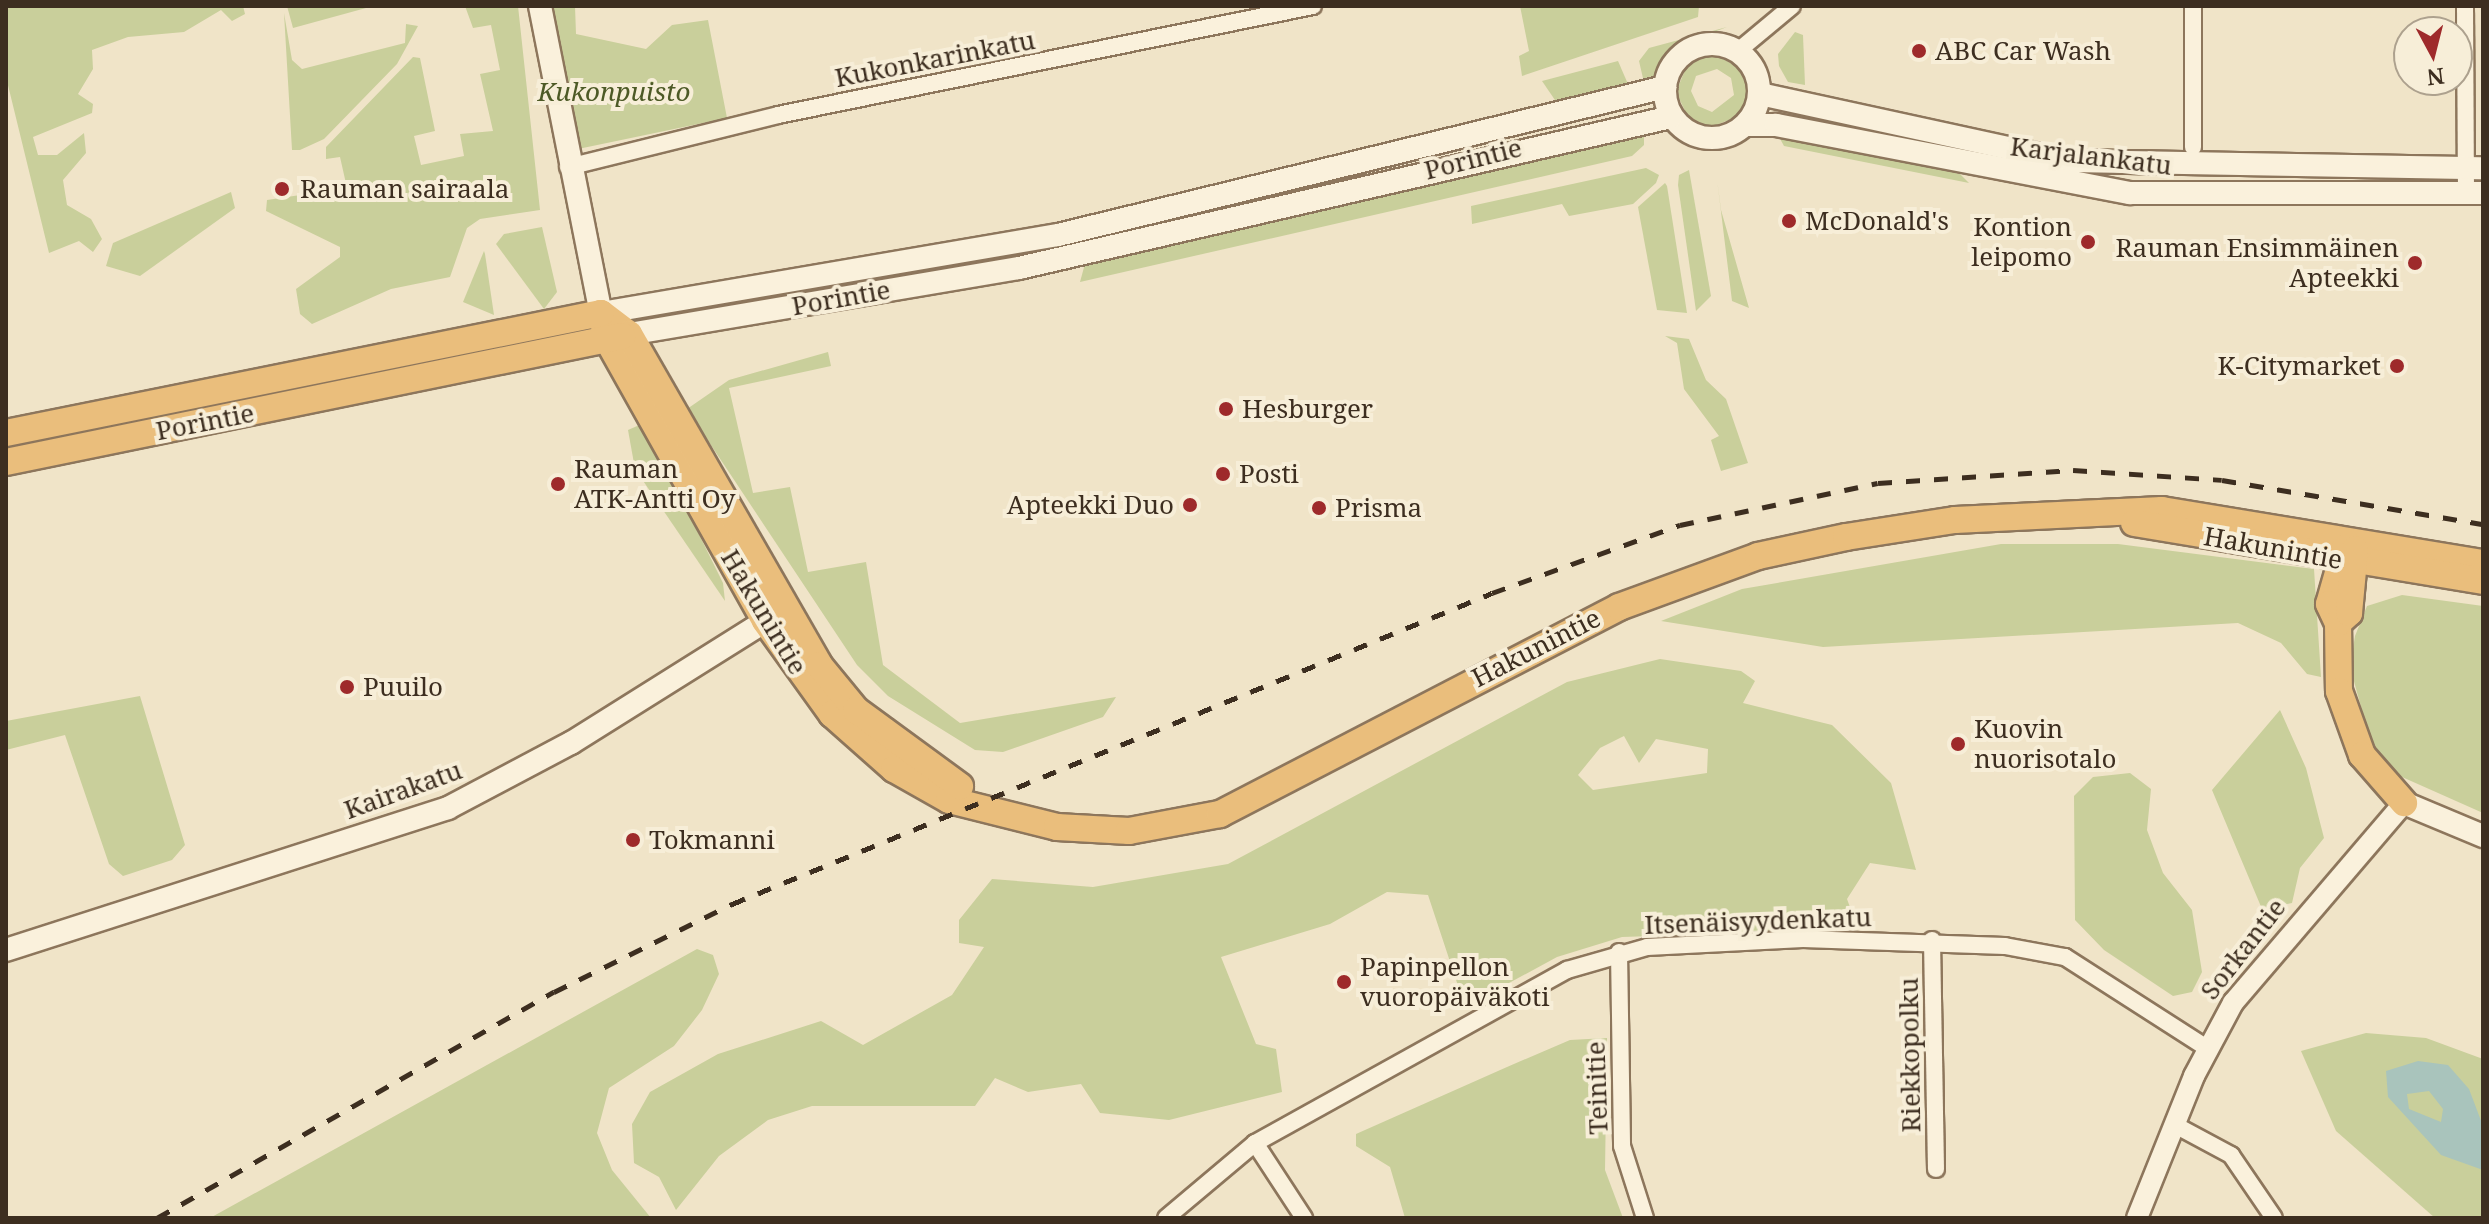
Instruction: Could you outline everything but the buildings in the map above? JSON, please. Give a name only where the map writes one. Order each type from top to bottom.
[{"type":"highway","name":"Porintie","points":[[6,433],[601,313]]},
{"type":"highway","name":"Hakunintie","points":[[601,313],[618,337],[832,714],[894,769],[949,800],[1029,823],[1129,831],[1220,814],[1548,639],[1758,556],[1955,520],[2063,512],[2349,554],[2483,581]]},
{"type":"highway","name":"Porintie","points":[[6,462],[505,361],[561,354],[618,337]]},
{"type":"highway","points":[[561,354],[593,360],[641,379]]},
{"type":"highway","name":"Hakunintie","points":[[2349,554],[2483,563]]},
{"type":"highway","points":[[2349,554],[2329,604],[2338,623],[2335,664],[2351,733],[2376,776],[2404,803]]},
{"type":"main road","points":[[540,6],[568,167],[601,313]]},
{"type":"main road","points":[[1693,48],[1738,51],[1760,94],[1745,125],[1707,138],[1671,117],[1665,87],[1674,64],[1693,48]]},
{"type":"main road","name":"Porintie","points":[[601,313],[1058,235],[1665,87]]},
{"type":"main road","name":"Karjalankatu","points":[[1760,94],[2068,161],[2474,167]]},
{"type":"main road","name":"Porintie","points":[[618,337],[1019,268],[1671,117]]},
{"type":"main road","name":"Karjalankatu","points":[[1745,125],[1776,125],[2130,193],[2475,193]]},
{"type":"main road","name":"Kairakatu","points":[[6,950],[448,808],[571,743],[775,615]]},
{"type":"main road","points":[[2404,803],[2478,834]]},
{"type":"street","name":"Kukonkarinkatu","points":[[568,167],[778,115],[1313,6]]},
{"type":"street","points":[[1738,51],[1792,6]]},
{"type":"street","points":[[2193,6],[2193,147]]},
{"type":"street","points":[[2465,6],[2475,193]]},
{"type":"street","name":"Sorkantie","points":[[2137,1218],[2207,1048],[2257,967],[2404,803]]},
{"type":"street","name":"Itsenäisyydenkatu","points":[[1166,1218],[1255,1143],[1567,970],[1619,952],[1803,939],[1932,940],[2065,957],[2207,1048]]},
{"type":"street","name":"Riekkopolku","points":[[1932,940],[1936,1169]]},
{"type":"street","name":"Teinitie","points":[[1619,952],[1622,1146],[1645,1218]]},
{"type":"street","points":[[2175,1125],[2231,1155],[2274,1218]]},
{"type":"street","points":[[1255,1143],[1304,1218]]},
{"type":"green space","points":[[6,6],[243,6],[245,14],[232,21],[221,10],[184,32],[128,37],[92,50],[93,69],[78,94],[93,104],[92,113],[33,137],[38,155],[57,155],[84,133],[86,153],[63,180],[67,205],[91,219],[102,239],[93,252],[79,241],[49,253],[6,77]]},
{"type":"green space","points":[[287,6],[366,6],[366,8],[293,28]]},
{"type":"green space","points":[[465,6],[518,6],[540,210],[480,219],[467,228],[450,277],[391,289],[312,324],[300,314],[296,289],[340,257],[340,247],[266,211],[267,200],[347,188],[340,157],[326,159],[326,147],[413,57],[420,58],[435,131],[414,136],[421,165],[464,156],[460,134],[493,131],[480,74],[500,70],[491,25],[473,28]]},
{"type":"green space","name":"Kukonpuisto","points":[[552,6],[575,6],[576,34],[646,49],[672,25],[708,20],[727,118],[578,149]]},
{"type":"green space","points":[[1520,6],[1699,6],[1698,17],[1522,76],[1519,56],[1529,51]]},
{"type":"green space","points":[[284,13],[292,60],[302,69],[405,43],[406,24],[418,26],[397,64],[324,139],[300,150],[292,150]]},
{"type":"green space","points":[[1727,27],[1680,45],[1645,87],[1639,61],[1649,48]]},
{"type":"green space","points":[[1795,32],[1803,35],[1805,85],[1788,82],[1779,66],[1778,54]]},
{"type":"green space","points":[[1714,54],[1743,70],[1750,91],[1739,116],[1711,127],[1689,119],[1676,92],[1688,63]],"holes":[[[1717,69],[1731,78],[1734,95],[1712,112],[1698,106],[1691,91],[1696,76]]]},
{"type":"green space","points":[[1618,61],[1631,91],[1557,103],[1542,81]]},
{"type":"green space","points":[[1644,134],[1644,145],[1632,156],[1080,282],[1086,260]]},
{"type":"green space","points":[[1778,135],[1960,174],[1969,183],[1784,146]]},
{"type":"green space","points":[[1646,168],[1659,175],[1656,183],[1633,204],[1569,216],[1562,204],[1472,224],[1471,206]]},
{"type":"green space","points":[[1689,170],[1711,296],[1696,311],[1678,185],[1679,175]]},
{"type":"green space","points":[[1717,179],[1721,210],[1749,308],[1732,301]]},
{"type":"green space","points":[[1665,183],[1687,313],[1657,310],[1638,207]]},
{"type":"green space","points":[[231,192],[235,208],[140,276],[106,266],[113,243]]},
{"type":"green space","points":[[542,227],[557,292],[544,309],[496,244],[504,234]]},
{"type":"green space","points":[[484,251],[485,254],[494,315],[463,302]]},
{"type":"green space","points":[[1665,336],[1689,339],[1706,380],[1726,399],[1748,463],[1721,471],[1711,440],[1719,436],[1684,389],[1677,343]]},
{"type":"green space","points":[[828,352],[831,366],[729,388],[753,493],[790,487],[808,572],[866,562],[883,665],[960,723],[1116,697],[1103,717],[1003,752],[975,750],[888,696],[857,665],[687,409],[729,380]]},
{"type":"green space","points":[[644,423],[723,583],[725,601],[635,469],[628,430]]},
{"type":"green space","points":[[2001,544],[2118,544],[2314,569],[2321,677],[2307,674],[2281,643],[2238,623],[1823,647],[1661,621],[1742,589]]},
{"type":"green space","points":[[2402,595],[2483,606],[2483,813],[2393,773],[2373,750],[2350,667],[2355,636],[2367,606]]},
{"type":"green space","points":[[1660,659],[1741,671],[1755,681],[1743,703],[1832,725],[1891,783],[1916,870],[1870,863],[1847,899],[1858,929],[1622,937],[1557,957],[1465,1007],[1428,895],[1387,892],[1330,924],[1221,957],[1256,1044],[1276,1049],[1282,1092],[1169,1120],[1100,1113],[1081,1084],[1028,1092],[995,1078],[975,1106],[812,1106],[768,1120],[719,1156],[676,1210],[659,1177],[634,1163],[632,1124],[650,1092],[718,1054],[821,1021],[863,1045],[952,995],[984,947],[959,943],[959,920],[992,879],[1093,887],[1228,864],[1567,682]],"holes":[[[1624,736],[1639,763],[1656,739],[1708,749],[1707,773],[1593,790],[1578,775],[1600,748]]]},
{"type":"green space","points":[[140,696],[185,845],[172,860],[123,876],[109,864],[65,735],[6,750],[6,721]]},
{"type":"green space","points":[[2280,710],[2306,768],[2324,838],[2300,868],[2292,903],[2262,909],[2212,790]]},
{"type":"green space","points":[[2130,773],[2151,789],[2147,830],[2163,873],[2192,910],[2202,972],[2192,992],[2173,996],[2104,950],[2075,920],[2074,796],[2093,777]]},
{"type":"green space","points":[[697,949],[713,955],[719,974],[702,1010],[674,1046],[609,1088],[597,1133],[612,1170],[651,1218],[210,1218]]},
{"type":"green space","points":[[2366,1033],[2426,1038],[2483,1059],[2483,1218],[2435,1218],[2336,1131],[2301,1051]]},
{"type":"green space","points":[[1607,1038],[1605,1170],[1623,1218],[1405,1218],[1390,1167],[1356,1146],[1356,1134],[1507,1067],[1570,1040]]},
{"type":"water","points":[[2418,1061],[2448,1065],[2469,1089],[2483,1126],[2483,1170],[2441,1155],[2388,1097],[2386,1071]],"holes":[[[2429,1091],[2443,1109],[2441,1122],[2409,1109],[2407,1094]]]},
{"type":"railway","points":[[157,1218],[554,992],[732,904],[1492,593],[1680,525],[1878,483],[2073,470],[2222,480],[2483,524]]},
{"type":"place","name":"ABC Car Wash","points":[[1919,51]]},
{"type":"place","name":"Rauman sairaala","points":[[282,189]]},
{"type":"place","name":"McDonald's","points":[[1789,221]]},
{"type":"place","name":"Kontion leipomo","points":[[2088,242]]},
{"type":"place","name":"Rauman Ensimmäinen Apteekki","points":[[2415,263]]},
{"type":"place","name":"K-Citymarket","points":[[2397,366]]},
{"type":"place","name":"Hesburger","points":[[1226,409]]},
{"type":"place","name":"Posti","points":[[1223,474]]},
{"type":"place","name":"Rauman ATK-Antti Oy","points":[[558,484]]},
{"type":"place","name":"Apteekki Duo","points":[[1190,505]]},
{"type":"place","name":"Prisma","points":[[1319,508]]},
{"type":"place","name":"Puuilo","points":[[347,687]]},
{"type":"place","name":"Kuovin nuorisotalo","points":[[1958,744]]},
{"type":"place","name":"Tokmanni","points":[[633,840]]},
{"type":"place","name":"Papinpellon vuoropäiväkoti","points":[[1344,982]]}]
